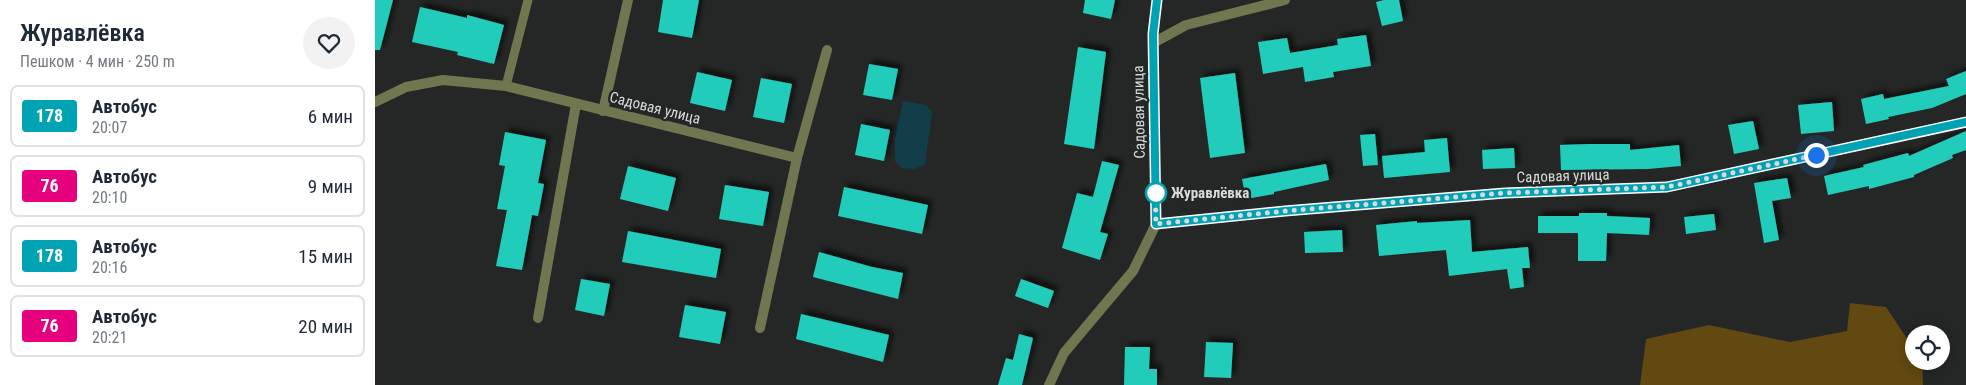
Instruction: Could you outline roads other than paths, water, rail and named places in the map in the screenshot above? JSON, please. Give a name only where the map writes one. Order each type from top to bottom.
[{"type":"street","points":[[603,111],[628,0]]},
{"type":"street","name":"Садовая улица","points":[[1049,385],[1064,353],[1133,271],[1156,224],[1153,43],[1157,0]]},
{"type":"street","points":[[1153,43],[1186,24],[1285,0]]},
{"type":"street","points":[[760,328],[797,158],[827,50]]},
{"type":"street","name":"Садовая улица","points":[[375,102],[406,87],[443,80],[506,86],[797,158]]},
{"type":"street","points":[[538,318],[575,104]]},
{"type":"street","name":"Садовая улица","points":[[1156,224],[1285,211],[1505,193],[1667,187],[1966,122]]},
{"type":"lane","points":[[506,86],[528,0]]},
{"type":"water","points":[[903,101],[926,105],[932,112],[925,165],[914,169],[902,168],[895,161],[895,138]]},
{"type":"place","name":"Журавлёвка","points":[[1156,193]]}]
